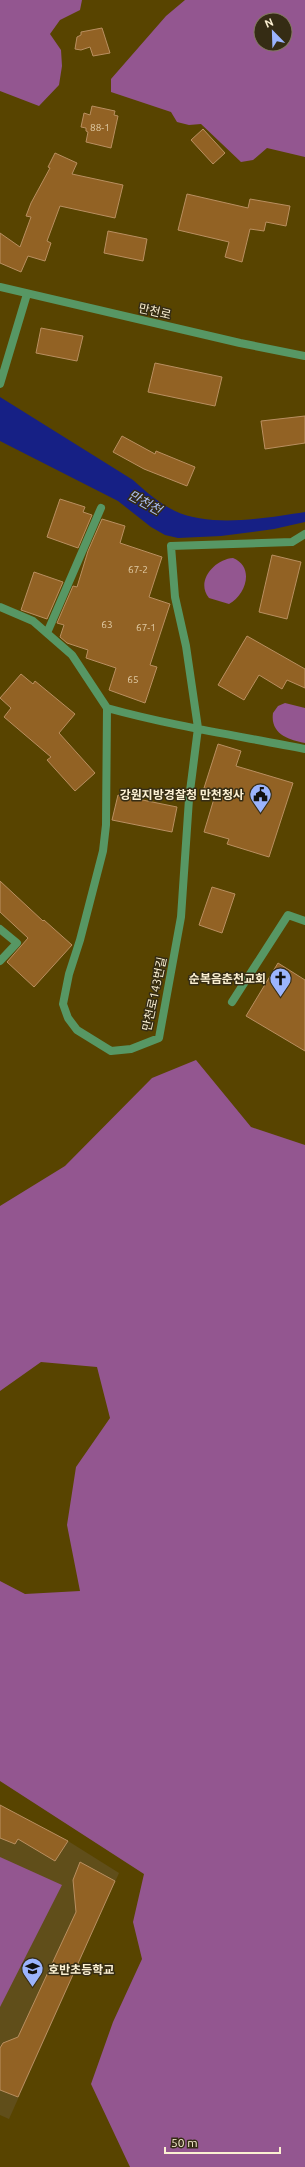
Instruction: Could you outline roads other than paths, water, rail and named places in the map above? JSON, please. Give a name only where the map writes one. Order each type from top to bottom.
[{"type":"street","name":"만천로","points":[[0,287],[240,343],[305,356]]},
{"type":"street","points":[[0,384],[27,294]]},
{"type":"street","points":[[47,633],[101,508]]},
{"type":"street","points":[[198,728],[186,646],[175,597],[170,546],[292,542],[305,534]]},
{"type":"street","points":[[0,607],[33,620],[72,654],[107,708],[155,721],[305,748]]},
{"type":"street","name":"만천로143번길","points":[[107,708],[106,824],[103,851],[80,940],[69,974],[63,1004],[68,1018],[77,1030],[111,1051],[131,1049],[159,1038],[181,917],[189,798],[198,728]]},
{"type":"street","points":[[232,1002],[288,915],[305,921]]},
{"type":"street","points":[[0,929],[17,943],[0,961]]},
{"type":"water","name":"만천천","points":[[0,397],[133,480],[158,501],[175,511],[189,516],[222,520],[257,519],[305,512],[305,522],[274,529],[221,536],[178,538],[165,535],[151,527],[118,501],[0,441]]},
{"type":"place","name":"강원지방경찰청 만천청사","points":[[260,814]]},
{"type":"place","name":"순복음춘천교회","points":[[281,998]]},
{"type":"place","name":"호반초등학교","points":[[33,1988]]}]
